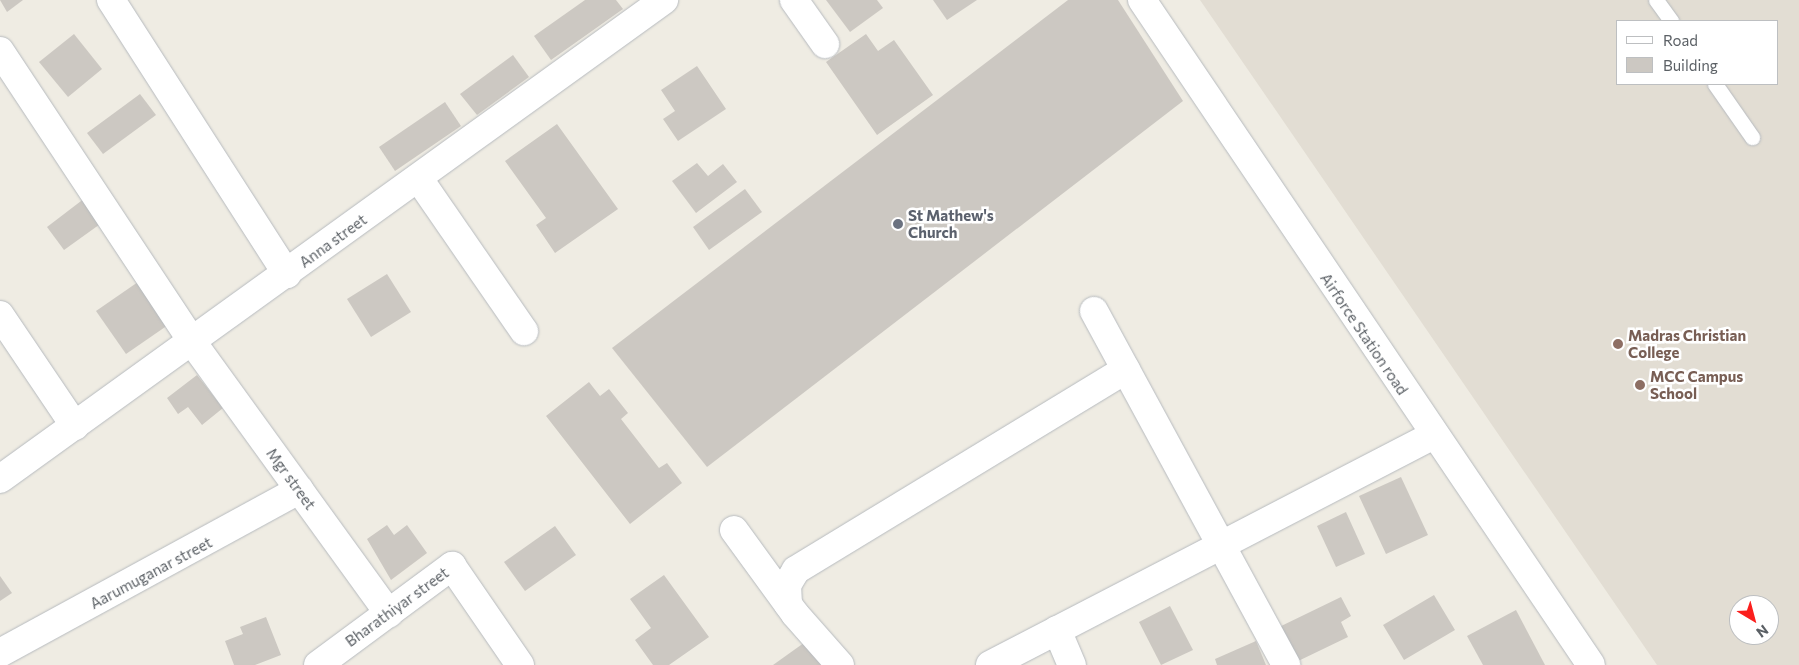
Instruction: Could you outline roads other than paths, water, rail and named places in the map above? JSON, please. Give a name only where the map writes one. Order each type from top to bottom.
[{"type":"street","points":[[112,0],[288,274]]},
{"type":"street","points":[[794,0],[826,44]]},
{"type":"street","name":"Airforce Station road","points":[[1142,0],[1432,436],[1591,665]]},
{"type":"street","name":"Anna street","points":[[0,479],[193,343],[657,2]]},
{"type":"street","name":"Mgr street","points":[[0,52],[193,343],[389,614]]},
{"type":"street","points":[[419,178],[524,331]]},
{"type":"street","points":[[1094,310],[1224,544],[1286,665]]},
{"type":"street","points":[[0,315],[75,426]]},
{"type":"street","points":[[788,604],[786,585],[796,570],[1126,369]]},
{"type":"street","points":[[990,665],[1432,436]]},
{"type":"street","name":"Aarumuganar street","points":[[0,653],[299,490]]},
{"type":"street","points":[[734,530],[788,604],[840,665]]},
{"type":"street","name":"Bharathiyar street","points":[[318,665],[452,566],[520,665]]},
{"type":"street","points":[[1057,630],[1072,665]]},
{"type":"lane","points":[[1656,0],[1670,20]]},
{"type":"lane","points":[[1716,85],[1752,136]]},
{"type":"place","name":"St Mathew's Church","points":[[898,224]]},
{"type":"place","name":"Madras Christian College","points":[[1618,344]]},
{"type":"place","name":"MCC Campus School","points":[[1640,385]]}]
